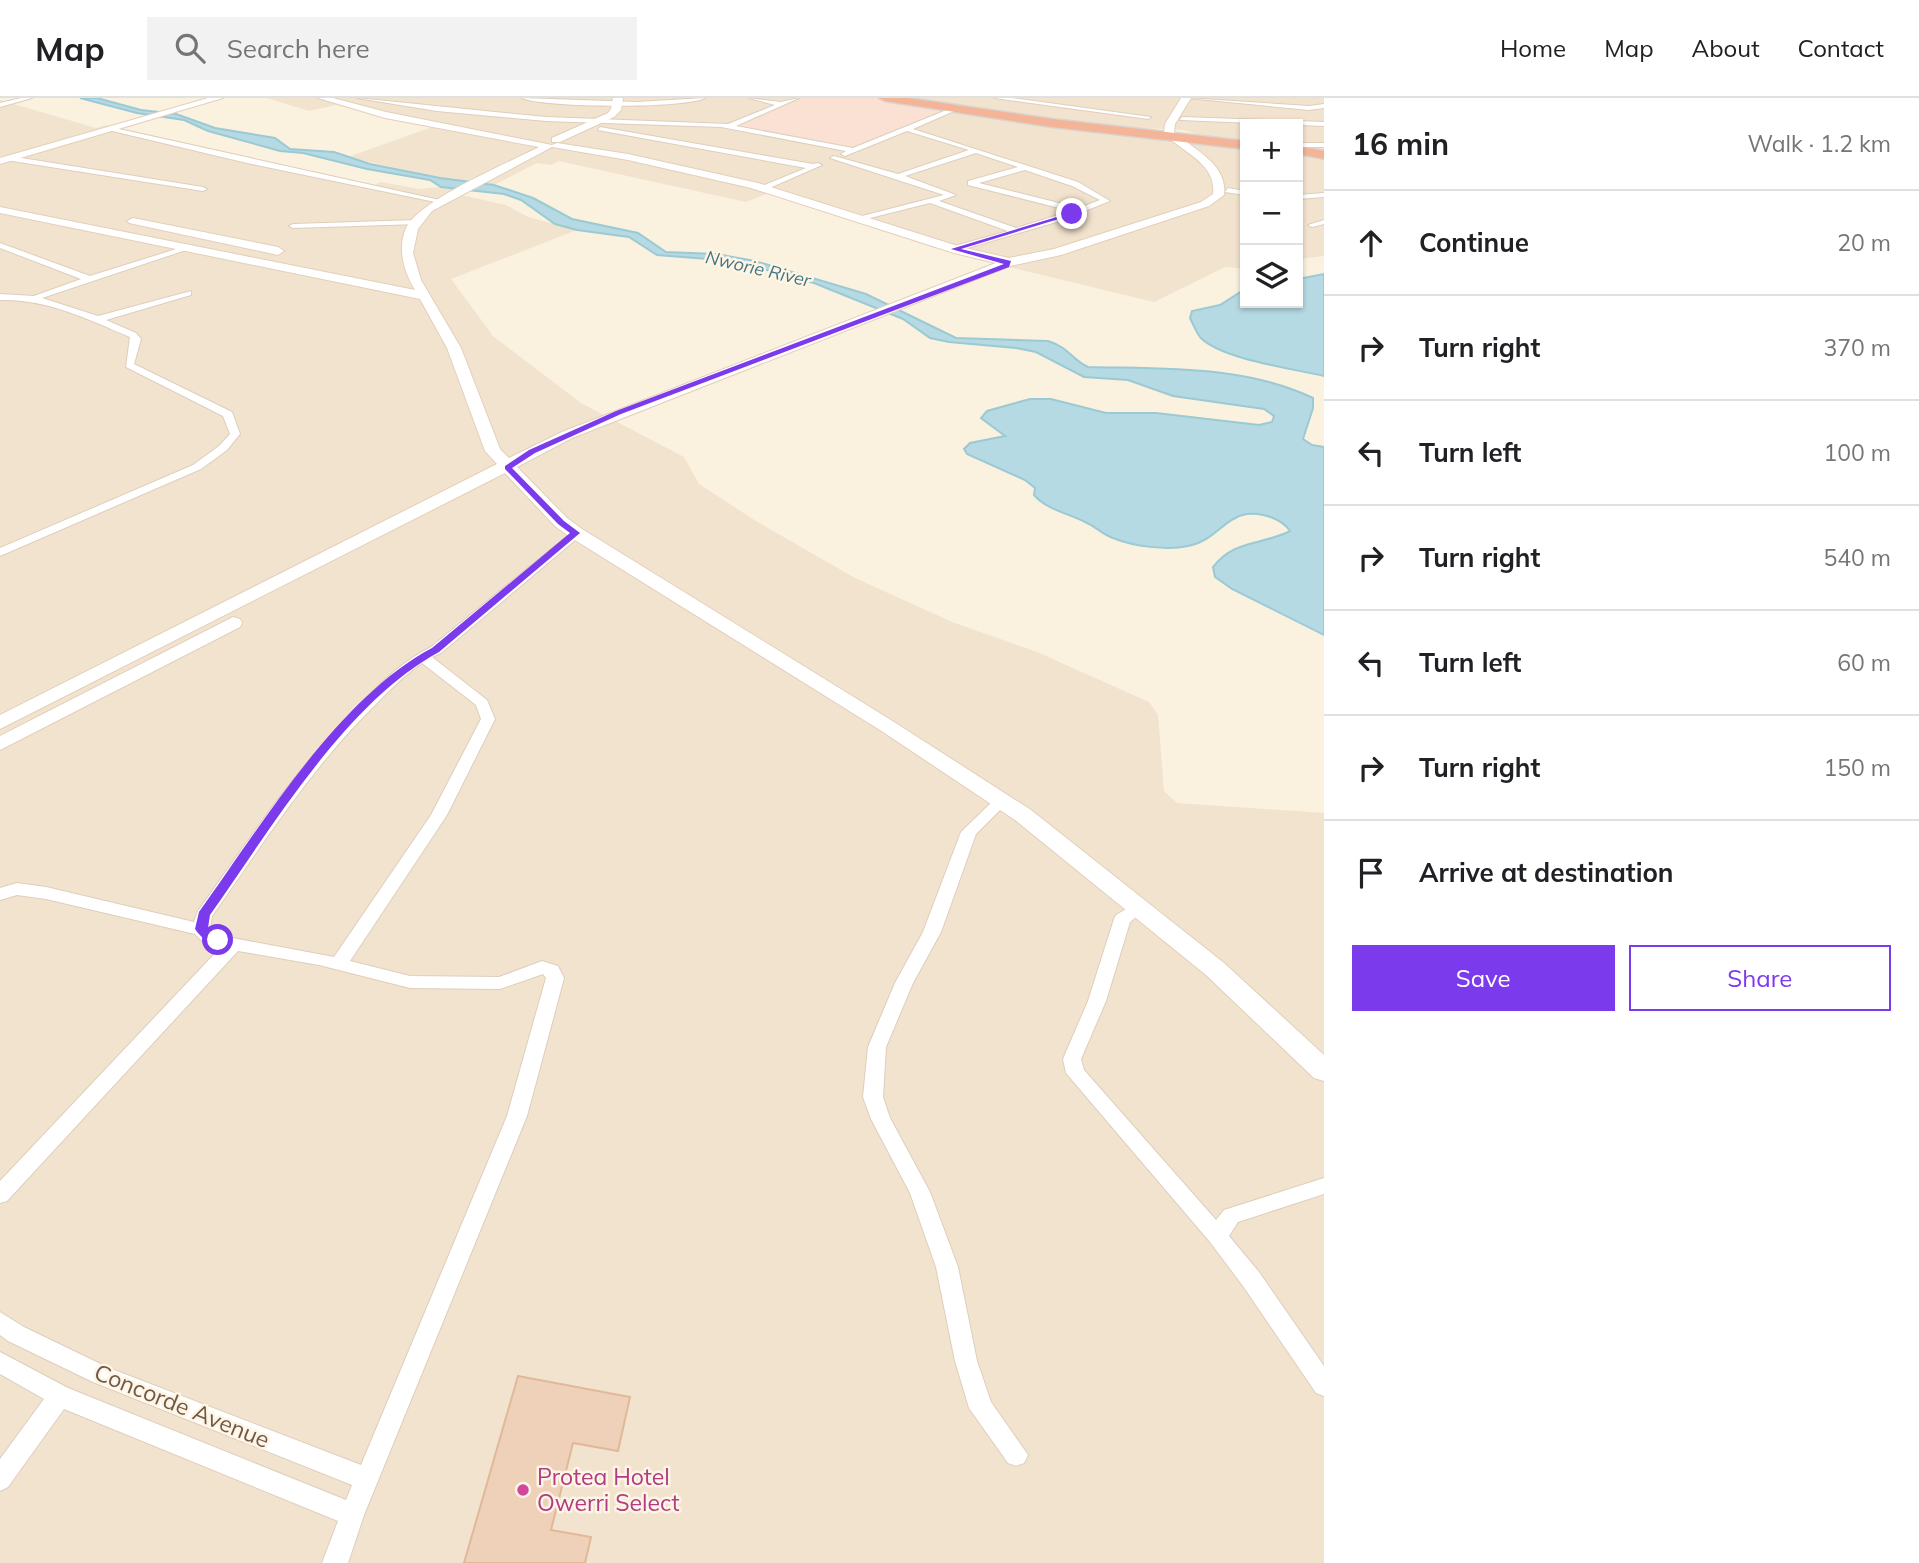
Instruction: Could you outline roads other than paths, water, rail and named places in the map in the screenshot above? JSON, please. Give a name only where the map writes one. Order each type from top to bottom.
[{"type":"highway","points":[[893,98],[1143,132],[1178,132],[1222,142]]},
{"type":"highway","points":[[1143,132],[1178,132],[1204,144],[1240,143]]},
{"type":"highway","points":[[1198,142],[1240,143]]},
{"type":"highway","points":[[1303,151],[1324,157]]},
{"type":"main road","points":[[3,159],[207,98]]},
{"type":"main road","points":[[3,159],[218,98]]},
{"type":"main road","points":[[331,98],[385,115],[628,157],[768,187],[957,248],[1018,262],[1050,260],[1203,210],[1223,199],[1228,190],[1226,177],[1198,142]]},
{"type":"main road","points":[[0,723],[596,431],[1018,262],[1057,252],[1213,200],[1220,191],[1215,173],[1178,132],[1191,98]]},
{"type":"main road","points":[[618,100],[616,110],[600,121],[448,197],[416,222],[409,239],[407,253],[413,284],[454,348],[493,451],[561,522],[576,533],[887,726],[1001,801],[1215,968],[1324,1071]]},
{"type":"main road","points":[[0,210],[186,247],[413,284]]},
{"type":"main road","points":[[115,217],[296,255]]},
{"type":"main road","points":[[0,744],[512,472]]},
{"type":"street","points":[[0,105],[29,98]]},
{"type":"street","points":[[360,98],[491,115],[673,122],[730,127],[853,150]]},
{"type":"street","points":[[525,98],[676,102],[702,98]]},
{"type":"street","points":[[752,98],[782,104]]},
{"type":"street","points":[[730,127],[796,98]]},
{"type":"street","points":[[997,98],[1148,117]]},
{"type":"street","points":[[1027,118],[1061,98]]},
{"type":"street","points":[[1191,98],[1309,108],[1324,106]]},
{"type":"street","points":[[768,187],[957,108]]},
{"type":"street","points":[[1178,132],[1324,124]]},
{"type":"street","points":[[587,127],[815,167]]},
{"type":"street","points":[[110,129],[247,162],[448,197]]},
{"type":"street","points":[[908,129],[1026,167],[1078,186],[1105,200],[1080,211],[957,248]]},
{"type":"street","points":[[1303,148],[1324,145]]},
{"type":"street","points":[[899,176],[977,150]]},
{"type":"street","points":[[834,158],[899,176],[952,195],[864,218]]},
{"type":"street","points":[[3,159],[203,189]]},
{"type":"street","points":[[1026,167],[969,184],[1080,211]]},
{"type":"street","points":[[946,192],[956,188]]},
{"type":"street","points":[[1228,190],[1240,192]]},
{"type":"street","points":[[1303,197],[1324,195]]},
{"type":"street","points":[[932,201],[1013,230]]},
{"type":"street","points":[[293,226],[416,222]]},
{"type":"street","points":[[1312,225],[1324,222]]},
{"type":"street","points":[[0,244],[92,280]]},
{"type":"street","points":[[36,297],[186,247]]},
{"type":"street","points":[[96,320],[188,293]]},
{"type":"street","points":[[0,297],[36,297],[51,300],[133,335],[136,339],[129,365],[228,414],[235,434],[223,448],[197,467],[0,552]]},
{"type":"street","points":[[201,929],[204,915],[303,775],[356,714],[422,656],[436,650],[576,533]]},
{"type":"street","points":[[339,963],[427,836],[472,758],[488,719],[482,704],[422,656]]},
{"type":"street","points":[[1001,801],[969,832],[932,932],[904,983],[877,1047],[873,1097],[881,1119],[920,1192],[947,1267],[966,1361],[981,1408],[1016,1455]]},
{"type":"street","points":[[0,894],[17,890],[46,893],[201,929],[207,936],[235,943],[339,963],[410,982],[500,983],[542,967],[552,970],[555,978],[517,1116],[352,1515],[335,1563]]},
{"type":"street","points":[[1140,907],[1122,919],[1097,1001],[1072,1059],[1075,1073],[1217,1236],[1251,1279],[1324,1385]]},
{"type":"street","points":[[0,1195],[235,943]]},
{"type":"street","points":[[1217,1236],[1231,1216],[1324,1186]]},
{"type":"street","name":"Concorde Avenue","points":[[0,1322],[16,1334],[101,1375],[368,1479]]},
{"type":"street","name":"Concorde Avenue","points":[[0,1362],[60,1395],[352,1515]]},
{"type":"street","points":[[0,1479],[60,1395]]},
{"type":"water","points":[[80,98],[97,98],[141,110],[176,114],[215,128],[275,138],[290,149],[334,152],[370,164],[440,178],[494,185],[533,198],[572,219],[638,233],[666,252],[716,254],[755,261],[866,294],[956,338],[1048,341],[1088,367],[1174,369],[1231,374],[1286,387],[1313,398],[1313,408],[1303,439],[1312,445],[1324,447],[1324,635],[1232,589],[1215,577],[1213,567],[1230,552],[1290,531],[1277,520],[1259,514],[1240,516],[1200,542],[1183,547],[1163,548],[1132,544],[1109,537],[1089,524],[1045,504],[1034,495],[1035,488],[1025,480],[967,454],[964,449],[970,443],[1005,436],[981,418],[987,411],[1030,399],[1051,399],[1106,413],[1156,413],[1259,425],[1272,422],[1274,416],[1264,409],[1173,396],[1128,380],[1084,377],[1036,352],[930,338],[903,319],[814,283],[734,261],[657,255],[629,237],[577,230],[555,224],[521,200],[504,194],[441,187],[430,180],[367,169],[303,153],[280,151],[208,131],[184,120],[137,113]]},
{"type":"water","points":[[1324,274],[1324,376],[1258,362],[1210,345],[1200,337],[1190,318],[1192,311],[1220,305],[1240,292],[1240,308],[1303,308],[1303,278]]},
{"type":"place","name":"Protea Hotel Owerri Select","points":[[523,1490]]},
{"type":"water label","name":"Nworie River","points":[[758,269]]}]
